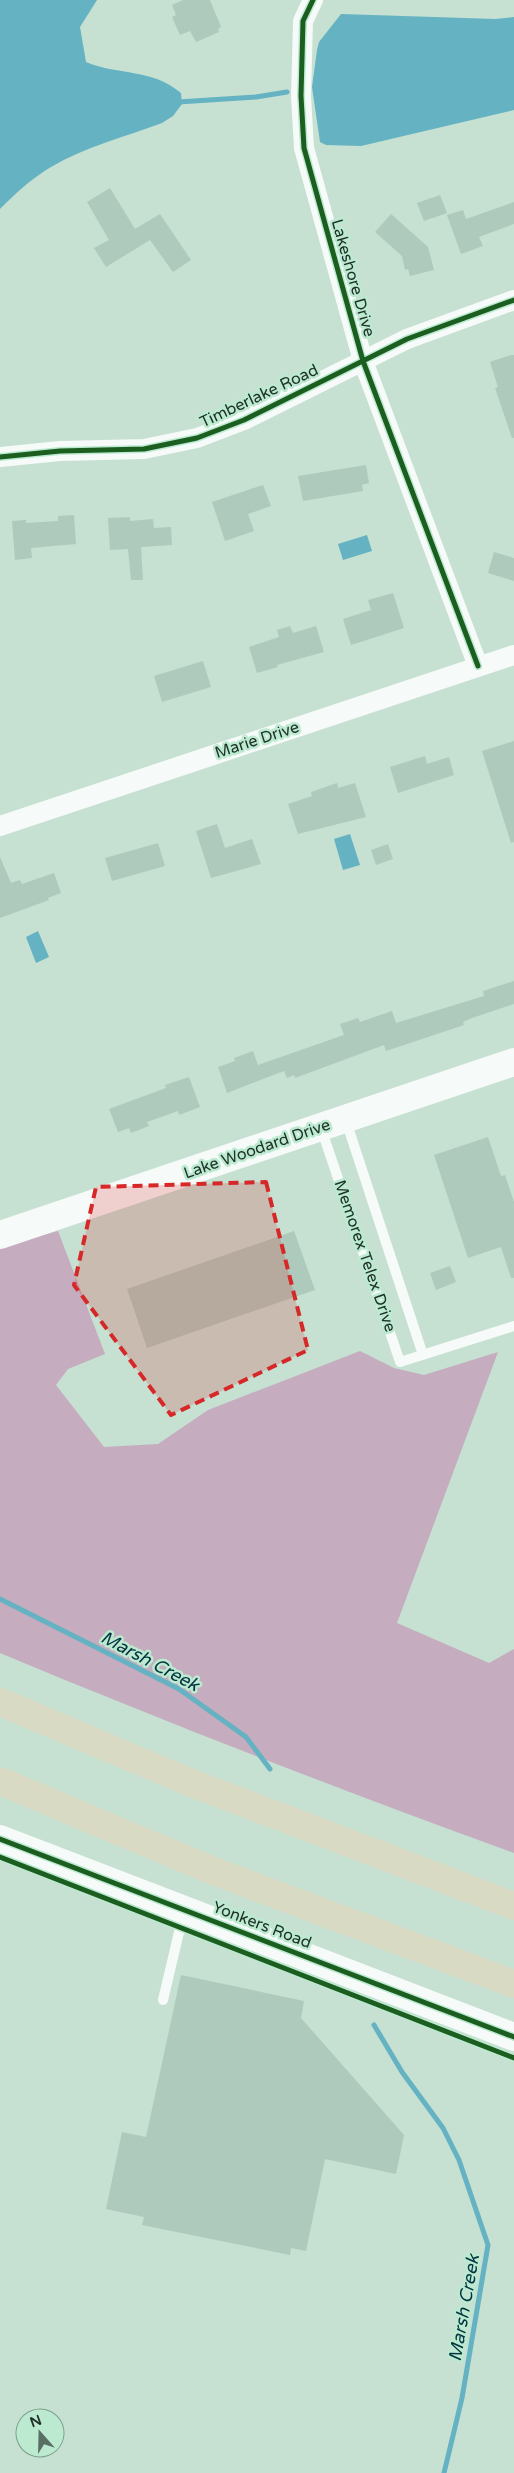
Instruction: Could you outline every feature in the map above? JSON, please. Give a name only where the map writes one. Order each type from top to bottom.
[{"type":"highway","points":[[0,1702],[189,1782],[514,1906]]},
{"type":"highway","points":[[0,1781],[211,1870],[514,1984]]},
{"type":"street","name":"Lakeshore Drive","points":[[313,0],[303,21],[301,96],[304,148],[363,361],[478,666]]},
{"type":"street","name":"Timberlake Road","points":[[0,456],[54,451],[144,449],[197,438],[244,420],[407,339],[514,300]]},
{"type":"street","name":"Marie Drive","points":[[0,826],[514,655]]},
{"type":"street","name":"Lake Woodard Drive","points":[[0,1235],[514,1062]]},
{"type":"street","name":"Yonkers Road","points":[[0,1838],[514,2037]]},
{"type":"lane","name":"Memorex Telex Drive","points":[[333,1123],[423,1355]]},
{"type":"lane","name":"Memorex Telex Drive","points":[[333,1123],[400,1362],[514,1326]]},
{"type":"lane","points":[[163,2000],[180,1928],[188,1911]]},
{"type":"highlighted area","points":[[266,1182],[308,1350],[171,1415],[74,1285],[96,1187]]},
{"type":"shaded area","points":[[58,1231],[105,1354],[68,1369],[56,1385],[104,1447],[158,1444],[208,1410],[360,1351],[394,1368],[424,1375],[498,1352],[397,1623],[489,1663],[514,1649],[514,1853],[256,1756],[0,1653],[0,1247]]},
{"type":"water","points":[[0,0],[97,0],[80,27],[86,62],[147,76],[170,85],[181,93],[182,104],[173,116],[162,123],[91,148],[51,167],[37,176],[0,209]]},
{"type":"water","points":[[341,14],[495,19],[514,17],[514,110],[361,146],[326,145],[320,142],[312,87],[317,50],[319,42]]},
{"type":"water","points":[[367,535],[372,551],[343,560],[338,544]]},
{"type":"water","points":[[350,834],[360,865],[343,870],[334,839]]},
{"type":"water","points":[[38,931],[49,957],[36,963],[26,937]]},
{"type":"building","points":[[183,0],[210,0],[221,27],[218,29],[219,32],[196,42],[190,31],[180,35],[172,17],[176,15],[172,5]]},
{"type":"building","points":[[110,188],[135,229],[160,214],[191,260],[173,272],[150,240],[106,267],[94,248],[109,240],[87,202]]},
{"type":"building","points":[[440,195],[447,213],[424,221],[417,203]]},
{"type":"building","points":[[514,202],[514,224],[479,237],[483,246],[461,254],[447,215],[463,210],[466,219]]},
{"type":"building","points":[[391,214],[428,247],[434,270],[410,276],[408,269],[405,270],[402,256],[375,232]]},
{"type":"building","points":[[514,355],[514,438],[512,438],[495,388],[498,387],[490,362]]},
{"type":"building","points":[[366,465],[369,483],[362,485],[363,491],[303,501],[298,476]]},
{"type":"building","points":[[263,485],[271,506],[248,514],[254,531],[225,541],[212,502]]},
{"type":"building","points":[[74,515],[76,544],[31,548],[32,558],[15,560],[12,521],[26,520],[26,523],[58,521],[58,516]]},
{"type":"building","points":[[130,517],[130,521],[153,519],[154,528],[171,527],[172,545],[141,547],[143,580],[131,580],[128,549],[110,550],[108,518]]},
{"type":"building","points":[[494,552],[514,558],[514,581],[488,573]]},
{"type":"building","points":[[393,593],[404,628],[351,645],[343,619],[371,610],[368,600]]},
{"type":"building","points":[[290,626],[293,633],[316,626],[324,652],[277,665],[278,667],[257,673],[249,647],[279,637],[277,630]]},
{"type":"building","points":[[203,661],[211,687],[162,702],[154,676]]},
{"type":"building","points":[[514,741],[514,842],[511,843],[482,751]]},
{"type":"building","points":[[425,756],[427,764],[449,757],[454,775],[398,793],[390,767]]},
{"type":"building","points":[[337,783],[338,788],[355,783],[366,817],[298,834],[288,804],[312,796],[311,792]]},
{"type":"building","points":[[217,824],[225,848],[252,839],[261,864],[211,878],[196,831]]},
{"type":"building","points":[[158,843],[165,866],[112,881],[105,858]]},
{"type":"building","points":[[388,844],[393,859],[376,865],[371,850]]},
{"type":"building","points":[[0,857],[11,883],[20,880],[22,884],[54,873],[61,893],[48,898],[49,900],[0,918]]},
{"type":"building","points":[[514,981],[514,1004],[472,1018],[463,1022],[464,1025],[386,1051],[384,1045],[295,1078],[294,1075],[287,1078],[284,1071],[227,1093],[218,1067],[235,1061],[234,1058],[253,1051],[258,1065],[344,1035],[340,1024],[358,1018],[360,1022],[392,1011],[396,1023],[484,996],[483,991]]},
{"type":"building","points":[[189,1077],[200,1107],[179,1115],[178,1111],[147,1122],[149,1126],[131,1133],[129,1128],[118,1132],[109,1109],[166,1088],[165,1085]]},
{"type":"building","points":[[488,1137],[501,1176],[505,1175],[514,1202],[514,1278],[511,1278],[501,1247],[468,1258],[434,1155]]},
{"type":"building","points":[[294,1231],[315,1290],[147,1348],[127,1289]]},
{"type":"building","points":[[450,1266],[456,1282],[436,1290],[430,1273]]},
{"type":"building","points":[[181,1975],[304,2001],[301,2018],[404,2135],[396,2174],[325,2159],[306,2251],[291,2248],[290,2255],[142,2225],[144,2217],[106,2209],[122,2132],[146,2137]]},
{"type":"waterway","points":[[178,102],[256,97],[287,92]]},
{"type":"waterway","name":"Marsh Creek","points":[[0,1599],[179,1689],[246,1737],[270,1769]]},
{"type":"waterway","name":"Marsh Creek","points":[[374,2025],[402,2072],[443,2128],[459,2160],[488,2245],[462,2398],[444,2473]]},
{"type":"cycle path","points":[[313,0],[303,21],[301,96],[304,148],[363,361],[478,666]]},
{"type":"cycle path","points":[[0,457],[60,451],[144,449],[197,438],[244,420],[407,339],[514,300]]},
{"type":"cycle path","points":[[0,1839],[514,2037]]},
{"type":"cycle path","points":[[0,1857],[514,2058]]}]
